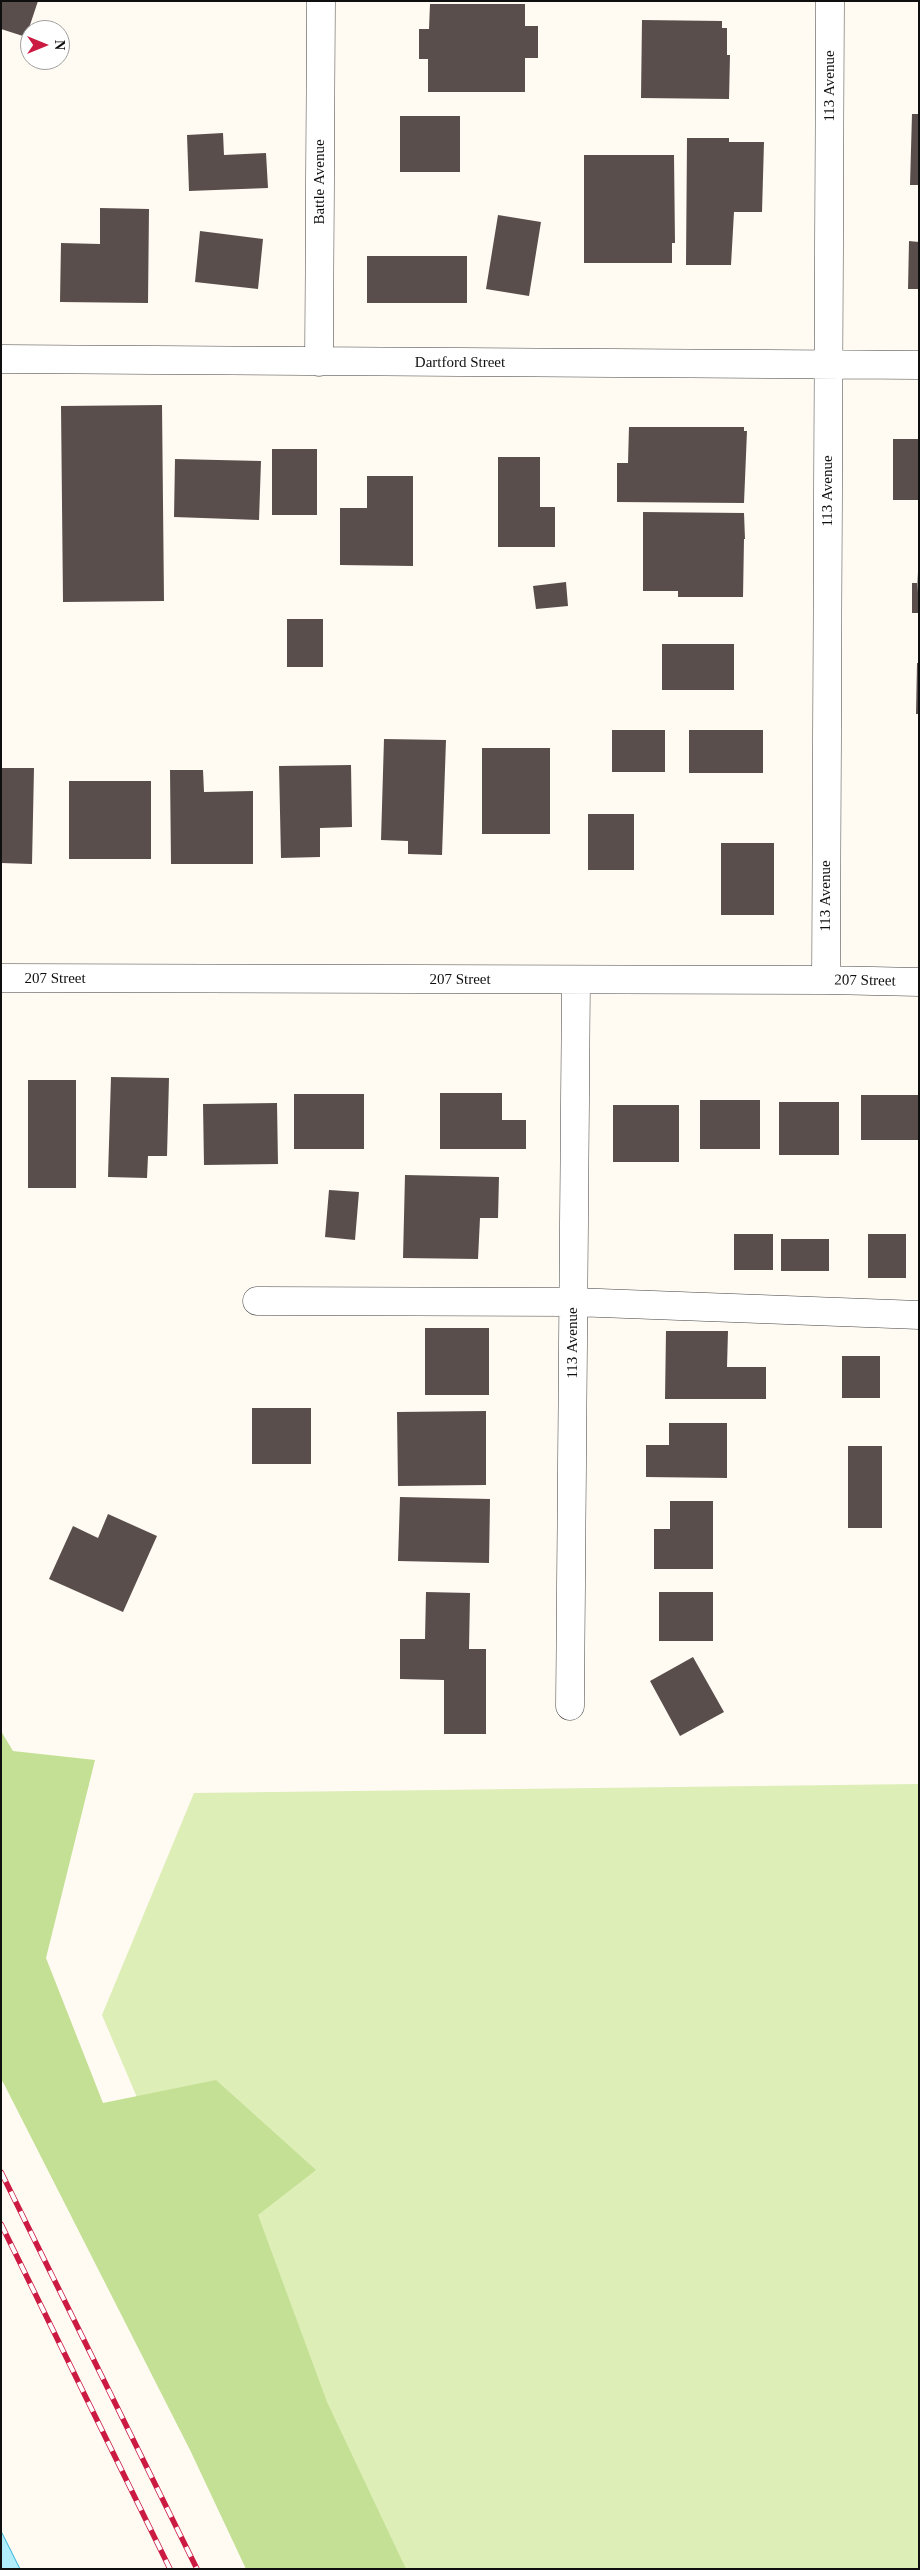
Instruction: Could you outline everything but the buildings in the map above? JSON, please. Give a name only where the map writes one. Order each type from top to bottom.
[{"type":"street","name":"Battle Avenue","points":[[319,362],[321,1]]},
{"type":"street","name":"113 Avenue","points":[[826,980],[830,1]]},
{"type":"street","name":"Dartford Street","points":[[1,359],[919,365]]},
{"type":"street","name":"207 Street","points":[[1,978],[826,980],[919,982]]},
{"type":"street","name":"113 Avenue","points":[[570,1706],[576,980]]},
{"type":"street","points":[[256,1301],[573,1302],[919,1316]]},
{"type":"green space","points":[[1,1731],[13,1751],[95,1760],[46,1958],[103,2103],[216,2080],[316,2170],[258,2215],[327,2402],[406,2569],[246,2569],[190,2450],[1,2079]]},
{"type":"green space","points":[[919,1784],[919,2569],[337,2569],[102,2015],[194,1793]]},
{"type":"water","points":[[1,2531],[20,2569],[1,2569]]},
{"type":"railway","points":[[1,2172],[197,2569]]},
{"type":"railway","points":[[1,2224],[170,2569]]}]
